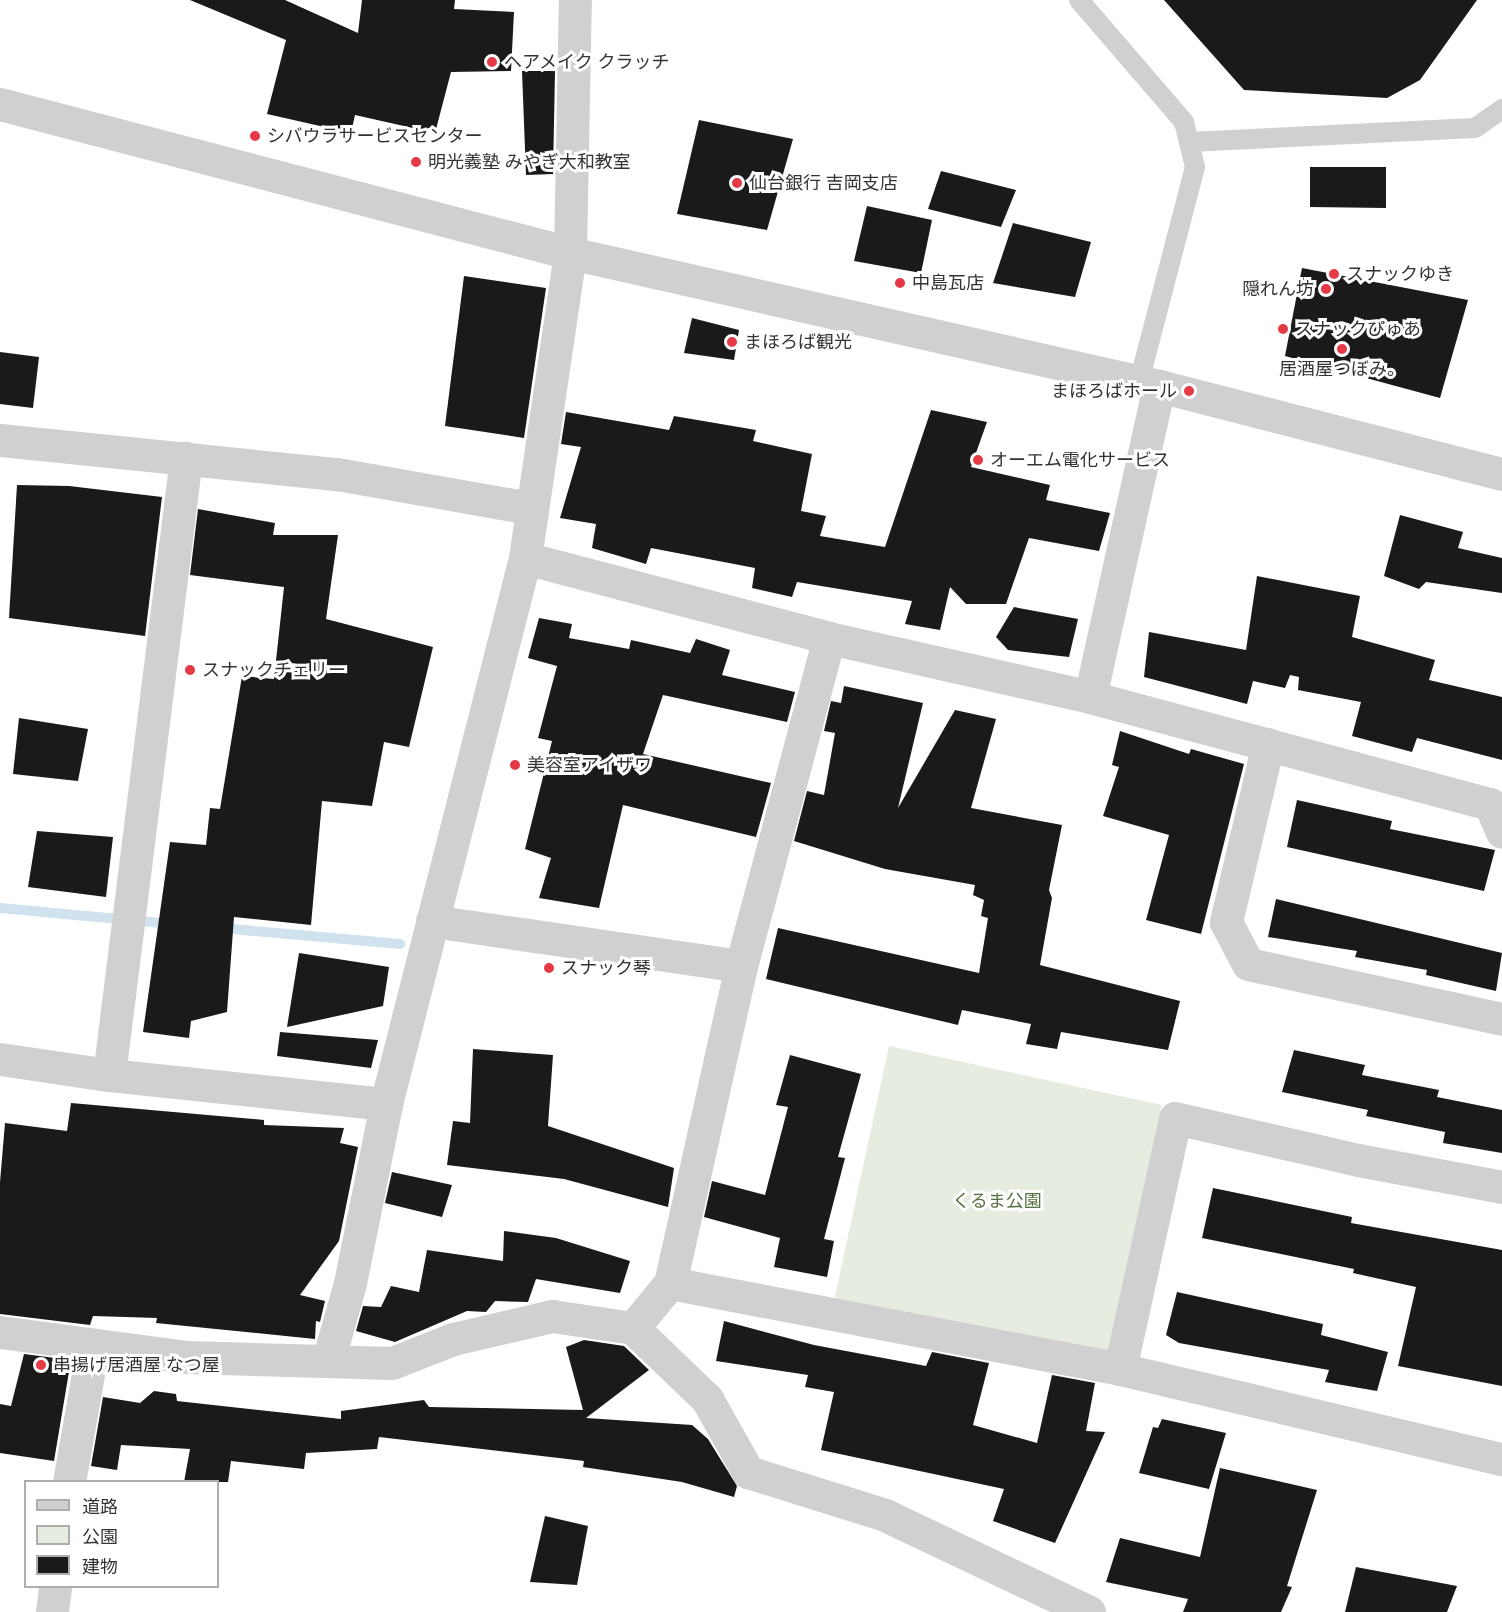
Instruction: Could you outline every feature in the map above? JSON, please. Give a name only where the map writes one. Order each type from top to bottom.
[{"type":"street","points":[[328,1362],[350,1283],[386,1104],[525,558],[530,508],[570,253],[575,0]]},
{"type":"street","points":[[0,104],[570,253],[1149,384],[1502,474]]},
{"type":"street","points":[[1090,697],[1149,384]]},
{"type":"street","points":[[0,440],[337,474],[530,508]]},
{"type":"street","points":[[109,1075],[186,458]]},
{"type":"street","points":[[525,558],[829,638],[1090,697],[1490,804],[1502,832]]},
{"type":"street","points":[[633,1328],[670,1283],[741,966],[829,638]]},
{"type":"street","points":[[1268,744],[1226,922],[1248,964],[1502,1018]]},
{"type":"street","points":[[432,921],[741,966]]},
{"type":"street","points":[[0,1059],[109,1075],[386,1104]]},
{"type":"street","points":[[1120,1369],[1175,1118],[1358,1160],[1502,1187]]},
{"type":"street","points":[[670,1283],[1120,1369],[1502,1459]]},
{"type":"street","points":[[0,1332],[187,1357],[392,1363],[453,1339],[552,1316],[633,1328],[707,1399],[748,1472],[885,1515],[1089,1612]]},
{"type":"street","points":[[69,1480],[93,1346]]},
{"type":"street","points":[[52,1612],[55,1588]]},
{"type":"lane","points":[[1079,0],[1184,122],[1195,167],[1149,384]]},
{"type":"lane","points":[[1189,142],[1475,128],[1502,109]]},
{"type":"green space","name":"くるま公園","points":[[889,1046],[1162,1105],[1110,1353],[834,1301]]},
{"type":"building","points":[[190,0],[285,0],[358,33],[362,0],[455,0],[454,9],[514,12],[511,71],[451,72],[435,133],[355,115],[351,133],[267,114],[286,40]]},
{"type":"building","points":[[1164,0],[1477,0],[1420,80],[1387,98],[1244,90]]},
{"type":"building","points":[[522,71],[555,71],[553,174],[526,175]]},
{"type":"building","points":[[699,120],[793,139],[767,230],[677,214]]},
{"type":"building","points":[[1310,167],[1386,167],[1386,208],[1310,207]]},
{"type":"building","points":[[941,171],[1016,190],[1001,227],[928,209]]},
{"type":"building","points":[[867,206],[932,220],[921,273],[854,261]]},
{"type":"building","points":[[1013,223],[1091,242],[1075,297],[993,283]]},
{"type":"building","points":[[1302,268],[1468,300],[1440,398],[1285,356]]},
{"type":"building","points":[[464,276],[546,288],[524,438],[445,426]]},
{"type":"building","points":[[692,318],[739,330],[734,360],[684,353]]},
{"type":"building","points":[[0,352],[39,357],[33,408],[0,404]]},
{"type":"building","points":[[931,410],[987,422],[971,467],[1050,485],[1046,500],[1110,513],[1099,551],[1029,538],[1006,604],[966,604],[950,587],[940,630],[905,624],[912,601],[797,582],[792,597],[752,588],[755,568],[651,548],[646,564],[592,548],[596,524],[560,518],[581,447],[561,444],[566,412],[669,430],[674,416],[756,430],[753,441],[812,454],[801,511],[826,516],[820,536],[885,547]]},
{"type":"building","points":[[17,485],[69,486],[162,497],[145,636],[9,618]]},
{"type":"building","points":[[198,509],[275,523],[273,535],[338,535],[326,619],[433,647],[409,747],[384,742],[372,806],[322,801],[311,925],[234,917],[227,1012],[191,1021],[189,1038],[143,1032],[170,842],[206,845],[210,808],[220,809],[242,676],[274,679],[284,587],[190,575]]},
{"type":"building","points":[[1400,515],[1463,532],[1458,548],[1502,558],[1502,593],[1426,582],[1419,589],[1384,576]]},
{"type":"building","points":[[1257,576],[1360,596],[1352,637],[1435,660],[1429,680],[1502,697],[1502,760],[1417,738],[1412,752],[1352,736],[1361,702],[1298,690],[1299,677],[1290,675],[1285,688],[1253,681],[1247,704],[1144,677],[1149,632],[1246,650]]},
{"type":"building","points":[[1014,607],[1078,619],[1069,657],[1008,650],[996,637]]},
{"type":"building","points":[[539,618],[572,624],[569,638],[629,649],[631,640],[690,653],[696,639],[730,650],[722,675],[795,692],[787,722],[663,695],[643,754],[771,783],[756,837],[623,805],[599,908],[539,898],[551,858],[525,849],[552,741],[538,738],[557,666],[528,658]]},
{"type":"building","points":[[844,686],[923,703],[898,808],[955,710],[996,719],[971,808],[1062,825],[1049,890],[1052,898],[1040,965],[1180,1001],[1168,1050],[1061,1032],[1057,1049],[1026,1044],[1031,1024],[962,1010],[958,1025],[766,979],[778,928],[979,973],[988,918],[981,916],[984,900],[973,895],[975,885],[885,869],[794,841],[807,791],[824,795],[835,733],[824,731],[831,701],[841,703]]},
{"type":"building","points":[[19,718],[88,729],[78,781],[13,774]]},
{"type":"building","points":[[1120,731],[1189,754],[1191,749],[1244,764],[1201,934],[1146,920],[1169,835],[1103,816],[1119,767],[1112,765]]},
{"type":"building","points":[[1297,800],[1392,821],[1390,829],[1495,850],[1484,891],[1287,847]]},
{"type":"building","points":[[37,831],[113,837],[106,897],[28,887]]},
{"type":"building","points":[[1276,899],[1502,953],[1496,991],[1426,975],[1427,970],[1355,957],[1357,951],[1268,937]]},
{"type":"building","points":[[299,953],[389,967],[383,1006],[287,1027]]},
{"type":"building","points":[[280,1032],[378,1040],[371,1068],[277,1056]]},
{"type":"building","points":[[473,1049],[553,1055],[548,1126],[674,1168],[668,1207],[564,1179],[447,1165],[453,1121],[470,1123]]},
{"type":"building","points":[[1294,1050],[1365,1065],[1362,1075],[1439,1090],[1437,1097],[1502,1110],[1502,1153],[1443,1143],[1445,1132],[1366,1116],[1368,1110],[1282,1092]]},
{"type":"building","points":[[790,1055],[861,1074],[838,1157],[845,1158],[824,1239],[834,1241],[827,1277],[774,1267],[780,1238],[704,1217],[712,1181],[765,1195],[788,1107],[776,1105]]},
{"type":"building","points":[[71,1103],[264,1120],[264,1125],[344,1128],[340,1143],[358,1147],[339,1241],[300,1295],[325,1301],[320,1322],[316,1321],[315,1339],[156,1323],[157,1318],[93,1316],[90,1325],[0,1314],[0,1182],[5,1123],[67,1131]]},
{"type":"building","points":[[392,1172],[452,1185],[442,1217],[385,1203]]},
{"type":"building","points":[[1213,1188],[1352,1217],[1351,1223],[1502,1250],[1502,1386],[1398,1366],[1416,1287],[1353,1273],[1354,1269],[1202,1238]]},
{"type":"building","points":[[504,1231],[556,1238],[630,1261],[620,1293],[536,1279],[528,1302],[495,1301],[486,1312],[467,1311],[395,1342],[356,1331],[363,1306],[381,1307],[391,1286],[419,1292],[427,1250],[503,1261]]},
{"type":"building","points":[[1177,1292],[1323,1324],[1321,1335],[1388,1352],[1377,1391],[1325,1382],[1329,1370],[1179,1343],[1166,1335]]},
{"type":"building","points":[[724,1321],[814,1345],[926,1366],[932,1352],[989,1363],[973,1425],[1037,1443],[1052,1375],[1095,1383],[1086,1431],[1105,1432],[1055,1543],[993,1521],[1004,1489],[821,1450],[834,1392],[805,1387],[808,1375],[716,1361]]},
{"type":"building","points":[[584,1340],[624,1346],[649,1370],[586,1418],[692,1425],[708,1439],[737,1486],[734,1497],[682,1482],[583,1467],[584,1461],[379,1437],[377,1449],[306,1453],[304,1469],[231,1461],[228,1482],[184,1480],[190,1449],[121,1445],[117,1470],[91,1466],[103,1397],[140,1403],[154,1391],[176,1394],[177,1401],[341,1419],[341,1411],[424,1400],[429,1407],[583,1410],[566,1347]]},
{"type":"building","points":[[24,1354],[71,1360],[54,1461],[0,1453],[0,1404],[11,1406]]},
{"type":"building","points":[[1162,1419],[1226,1433],[1209,1489],[1139,1473],[1153,1427],[1158,1428]]},
{"type":"building","points":[[1220,1468],[1317,1490],[1287,1586],[1292,1587],[1281,1612],[1183,1612],[1188,1599],[1106,1582],[1120,1538],[1200,1557]]},
{"type":"building","points":[[545,1516],[588,1526],[577,1585],[530,1582]]},
{"type":"building","points":[[1356,1567],[1457,1586],[1447,1612],[1345,1612]]},
{"type":"waterway","points":[[0,908],[172,924]]},
{"type":"waterway","points":[[221,928],[400,944]]},
{"type":"place","name":"ヘアメイク クラッチ","points":[[492,62]]},
{"type":"place","name":"シバウラサービスセンター","points":[[255,136]]},
{"type":"place","name":"明光義塾 みやぎ大和教室","points":[[416,162]]},
{"type":"place","name":"仙台銀行 吉岡支店","points":[[737,183]]},
{"type":"place","name":"スナックゆき","points":[[1334,274]]},
{"type":"place","name":"中島瓦店","points":[[900,283]]},
{"type":"place","name":"隠れん坊","points":[[1326,289]]},
{"type":"place","name":"スナックぴゅあ","points":[[1283,329]]},
{"type":"place","name":"まほろば観光","points":[[732,342]]},
{"type":"place","name":"居酒屋つぼみ。","points":[[1342,349]]},
{"type":"place","name":"まほろばホール","points":[[1189,391]]},
{"type":"place","name":"オーエム電化サービス","points":[[978,460]]},
{"type":"place","name":"スナックチェリー","points":[[190,670]]},
{"type":"place","name":"美容室アイザワ","points":[[515,765]]},
{"type":"place","name":"スナック琴","points":[[549,968]]},
{"type":"place","name":"串揚げ居酒屋 なつ屋","points":[[41,1365]]}]
